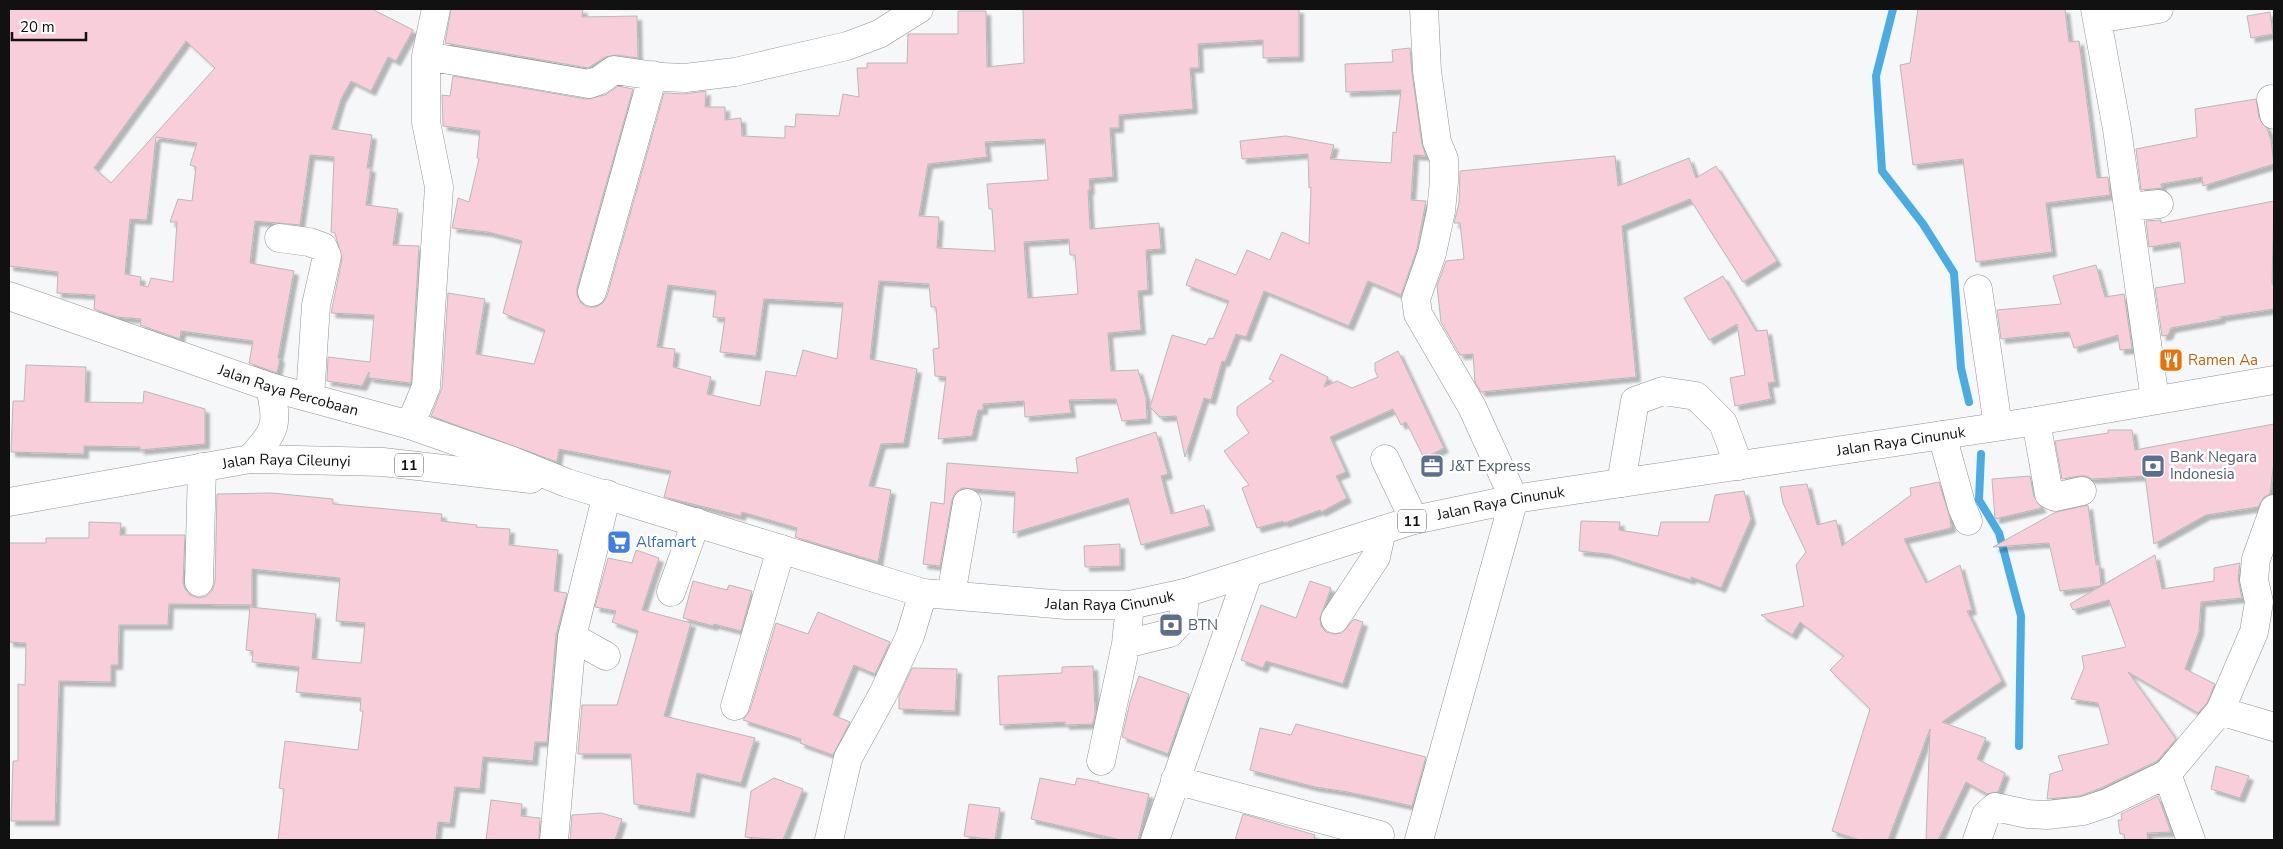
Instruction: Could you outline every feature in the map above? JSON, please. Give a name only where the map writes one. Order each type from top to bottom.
[{"type":"main road","points":[[410,425],[426,387],[439,187],[426,122],[426,56],[436,9]]},
{"type":"main road","points":[[426,56],[589,84],[600,80],[614,70],[685,78],[735,72],[847,46],[879,34],[919,9]]},
{"type":"main road","points":[[1419,840],[1514,499],[1472,407],[1418,314],[1416,299],[1432,253],[1441,211],[1444,181],[1444,159],[1437,142],[1426,71],[1424,9]]},
{"type":"main road","points":[[2154,400],[2117,129],[2096,14],[2159,9]]},
{"type":"main road","points":[[592,292],[653,75]]},
{"type":"main road","points":[[2128,207],[2159,204]]},
{"type":"main road","points":[[279,238],[308,242],[323,247],[327,256],[316,305],[310,397]]},
{"type":"main road","points":[[1978,289],[1998,426]]},
{"type":"main road","name":"Jalan Raya Percobaan","points":[[9,296],[270,387],[410,425],[510,460],[568,484]]},
{"type":"main road","name":"Jalan Raya Cinunuk","points":[[568,484],[607,494],[923,593],[1066,605],[1130,605],[1185,593],[1414,520],[1514,499],[2036,421],[2274,380]]},
{"type":"main road","points":[[250,459],[268,438],[276,418],[270,387]]},
{"type":"main road","points":[[1621,483],[1635,401],[1663,391],[1696,396],[1723,423],[1739,466]]},
{"type":"main road","points":[[2036,421],[2050,494],[2055,497],[2082,491]]},
{"type":"main road","points":[[1942,435],[1968,521]]},
{"type":"main road","name":"Jalan Raya Cileunyi","points":[[9,502],[202,466],[250,459],[384,462],[568,484]]},
{"type":"main road","points":[[1385,459],[1414,520]]},
{"type":"main road","points":[[199,582],[202,466]]},
{"type":"main road","points":[[554,840],[572,637],[607,494]]},
{"type":"main road","points":[[952,596],[967,503]]},
{"type":"main road","points":[[1977,840],[1986,815],[1995,807],[2047,815],[2083,811],[2107,803],[2167,774],[2220,711],[2254,632],[2259,602],[2254,580],[2256,558],[2274,509]]},
{"type":"main road","points":[[672,592],[696,522]]},
{"type":"main road","points":[[1335,619],[1376,557],[1382,530]]},
{"type":"main road","points":[[735,706],[781,549]]},
{"type":"main road","points":[[1155,840],[1174,780],[1248,574]]},
{"type":"main road","points":[[829,840],[848,758],[883,694],[910,636],[923,593]]},
{"type":"main road","points":[[1126,644],[1170,633],[1183,619],[1185,593]]},
{"type":"main road","points":[[1101,761],[1126,644],[1130,605]]},
{"type":"main road","points":[[572,637],[606,656]]},
{"type":"main road","points":[[2220,711],[2274,728]]},
{"type":"main road","points":[[2167,774],[2191,840]]},
{"type":"main road","points":[[1174,780],[1380,835]]},
{"type":"building","points":[[9,9],[372,9],[413,30],[396,61],[388,57],[371,91],[351,81],[341,99],[332,129],[372,135],[367,168],[371,168],[366,205],[398,209],[393,245],[419,246],[411,383],[369,378],[369,372],[362,386],[327,381],[328,357],[370,362],[374,315],[331,313],[342,259],[335,233],[331,232],[334,157],[310,155],[300,225],[255,221],[250,263],[294,271],[277,373],[249,363],[253,341],[181,331],[180,339],[140,325],[141,319],[117,317],[94,309],[95,295],[57,293],[58,272],[9,266]],"holes":[[[186,41],[215,68],[111,183],[94,168]],[[156,137],[197,143],[190,165],[196,167],[192,201],[178,199],[170,222],[177,222],[173,282],[151,278],[148,287],[140,285],[141,277],[125,274],[130,219],[147,220]]]},
{"type":"building","points":[[451,9],[583,9],[582,17],[637,16],[638,58],[616,55],[605,57],[588,68],[445,43]]},
{"type":"building","points":[[1023,9],[1299,9],[1299,57],[1263,58],[1263,40],[1198,44],[1199,68],[1190,68],[1193,109],[1119,115],[1119,128],[1110,128],[1113,177],[1089,179],[1090,229],[1159,223],[1161,249],[1146,250],[1148,290],[1138,291],[1141,330],[1108,333],[1111,371],[1138,370],[1146,398],[1147,419],[1122,421],[1116,399],[1069,400],[1071,413],[1025,417],[1024,401],[983,404],[983,410],[978,410],[972,436],[938,439],[946,377],[935,376],[933,349],[939,348],[936,307],[931,307],[929,284],[879,281],[870,359],[917,369],[904,443],[881,444],[869,486],[891,490],[878,562],[795,537],[797,528],[742,512],[741,516],[664,497],[671,471],[559,449],[557,462],[431,416],[442,388],[448,293],[485,299],[476,354],[534,364],[545,330],[503,313],[522,241],[488,232],[452,228],[458,198],[469,202],[479,159],[477,158],[480,131],[443,126],[442,95],[450,96],[453,76],[586,99],[605,95],[618,86],[633,89],[577,288],[577,295],[581,303],[587,307],[595,307],[603,303],[607,296],[664,93],[684,94],[706,91],[705,107],[725,107],[725,120],[741,118],[742,136],[785,138],[785,126],[795,127],[796,114],[839,116],[843,94],[859,97],[857,68],[867,68],[867,63],[907,63],[908,34],[958,34],[958,11],[986,11],[987,67],[1024,63]],"holes":[[[1045,139],[1048,180],[987,184],[989,209],[992,209],[995,251],[937,248],[939,217],[919,216],[928,164],[987,157],[985,142]],[[1069,239],[1070,255],[1075,255],[1078,294],[1028,298],[1024,242]],[[668,285],[716,291],[713,317],[725,318],[720,352],[756,356],[764,299],[843,303],[837,359],[803,350],[796,376],[766,371],[760,406],[707,394],[711,377],[673,367],[675,349],[657,347]]]},
{"type":"building","points":[[1918,9],[2065,9],[2069,42],[2079,41],[2097,178],[2108,177],[2110,195],[2046,203],[2052,252],[1976,262],[1963,159],[1913,165],[1900,65],[1910,63]]},
{"type":"building","points":[[2270,12],[2273,34],[2251,38],[2247,16]]},
{"type":"building","points":[[1410,48],[1422,144],[1426,156],[1414,155],[1411,200],[1426,201],[1417,249],[1401,295],[1368,281],[1349,326],[1264,291],[1246,337],[1236,334],[1225,362],[1222,361],[1211,400],[1204,398],[1185,457],[1176,416],[1160,417],[1150,407],[1172,335],[1206,345],[1209,338],[1213,339],[1229,301],[1186,285],[1196,259],[1236,275],[1247,250],[1270,260],[1282,232],[1309,244],[1311,187],[1309,188],[1308,154],[1242,159],[1240,141],[1286,136],[1334,145],[1330,159],[1391,163],[1393,132],[1396,133],[1401,90],[1346,92],[1345,64],[1393,62],[1392,50]]},
{"type":"building","points":[[2256,99],[2259,118],[2267,128],[2271,140],[2274,164],[2203,186],[2202,177],[2161,184],[2162,188],[2141,190],[2136,149],[2197,137],[2195,109]]},
{"type":"building","points":[[1615,156],[1618,186],[1689,158],[1696,178],[1716,166],[1777,261],[1743,282],[1690,199],[1622,226],[1636,377],[1481,392],[1475,382],[1473,354],[1460,355],[1441,322],[1437,286],[1446,261],[1464,259],[1460,223],[1454,223],[1459,203],[1460,171]]},
{"type":"building","points":[[2274,201],[2272,284],[2274,284],[2274,309],[2220,317],[2221,319],[2171,328],[2168,335],[2162,336],[2155,288],[2185,283],[2180,242],[2149,247],[2146,221],[2161,220],[2161,223]]},
{"type":"building","points":[[2096,265],[2105,297],[2124,294],[2132,349],[2120,350],[2118,335],[2074,348],[2069,332],[2001,339],[1997,310],[2061,304],[2053,276]]},
{"type":"building","points":[[1723,276],[1756,331],[1767,330],[1775,382],[1768,383],[1771,399],[1735,406],[1730,378],[1745,375],[1737,324],[1709,340],[1684,298]]},
{"type":"building","points":[[1398,351],[1444,448],[1424,458],[1406,422],[1401,425],[1393,409],[1330,437],[1346,472],[1336,476],[1347,498],[1321,512],[1320,510],[1284,523],[1283,521],[1257,528],[1242,488],[1249,485],[1224,451],[1249,433],[1237,415],[1237,407],[1274,381],[1269,379],[1281,354],[1328,377],[1324,387],[1337,381],[1352,388],[1378,377],[1375,371],[1375,363]]},
{"type":"building","points":[[26,365],[86,367],[85,402],[143,403],[144,391],[205,409],[205,444],[140,450],[140,447],[84,446],[84,454],[11,452],[13,401],[24,401]]},
{"type":"building","points":[[2274,424],[2274,462],[2270,494],[2264,497],[2258,507],[2206,515],[2154,544],[2145,476],[2092,479],[2086,476],[2079,476],[2062,479],[2055,441],[2108,433],[2108,430],[2132,430],[2135,450]]},
{"type":"building","points":[[1156,432],[1168,474],[1161,476],[1171,514],[1204,505],[1210,526],[1141,545],[1128,498],[1013,533],[1015,492],[962,488],[955,493],[952,500],[940,566],[923,564],[931,502],[944,504],[947,463],[1078,473],[1076,458]]},
{"type":"building","points":[[2030,476],[2034,497],[2042,508],[1995,519],[1992,479]]},
{"type":"building","points":[[1939,482],[1950,518],[1951,528],[1904,539],[1926,583],[1960,565],[1972,610],[1967,611],[2002,681],[1942,722],[1986,738],[1977,759],[2005,773],[1998,792],[1987,794],[1966,782],[1938,840],[1926,840],[1930,729],[1888,840],[1860,840],[1832,831],[1870,709],[1830,670],[1844,656],[1800,622],[1792,635],[1761,615],[1804,606],[1796,565],[1806,552],[1783,503],[1780,487],[1807,484],[1817,525],[1836,520],[1842,546],[1911,495],[1910,488]]},
{"type":"building","points":[[1744,491],[1751,519],[1721,588],[1691,577],[1691,580],[1608,554],[1579,551],[1581,521],[1620,522],[1619,530],[1658,536],[1661,522],[1709,522],[1715,495]]},
{"type":"building","points":[[272,493],[333,499],[333,504],[442,514],[441,521],[477,525],[476,527],[510,529],[509,545],[558,550],[554,591],[567,593],[556,635],[547,742],[535,742],[533,761],[483,757],[480,789],[455,787],[450,823],[438,822],[436,840],[278,840],[284,789],[279,788],[285,741],[358,750],[363,711],[360,711],[361,698],[296,692],[299,667],[252,662],[253,651],[246,650],[250,607],[316,614],[312,659],[361,663],[365,623],[336,621],[340,578],[252,569],[252,605],[169,604],[168,625],[119,625],[118,665],[111,665],[111,682],[59,681],[55,821],[11,821],[13,761],[18,761],[18,684],[25,685],[26,643],[9,642],[9,543],[46,543],[46,538],[89,538],[89,522],[121,523],[120,535],[185,535],[183,582],[185,589],[190,595],[199,598],[206,596],[212,591],[215,582],[217,494]]},
{"type":"building","points":[[2088,505],[2096,565],[2099,564],[2101,586],[2060,591],[2049,543],[1993,547],[2056,512]]},
{"type":"building","points":[[1120,544],[1120,566],[1085,567],[1084,546]]},
{"type":"building","points":[[636,550],[659,558],[642,610],[691,623],[664,716],[755,738],[741,783],[697,773],[690,813],[634,804],[631,754],[578,754],[582,705],[617,705],[638,631],[612,622],[616,611],[595,607],[608,558],[632,563]]},
{"type":"building","points":[[2155,555],[2162,589],[2214,581],[2214,568],[2240,563],[2238,579],[2242,598],[2201,602],[2199,631],[2185,669],[2215,684],[2207,703],[2198,713],[2128,672],[2176,739],[2157,761],[2101,788],[2080,796],[2047,799],[2050,774],[2063,770],[2058,756],[2109,744],[2098,703],[2071,699],[2084,668],[2082,656],[2126,647],[2109,600],[2073,610],[2070,604]]},
{"type":"building","points":[[693,581],[727,590],[729,585],[752,591],[741,631],[683,618]]},
{"type":"building","points":[[1310,581],[1331,588],[1320,618],[1321,626],[1326,632],[1342,633],[1354,619],[1363,622],[1343,684],[1266,661],[1263,668],[1241,660],[1261,605],[1296,618]]},
{"type":"building","points":[[818,612],[890,642],[875,674],[854,665],[833,715],[850,722],[833,755],[800,743],[801,739],[743,720],[750,710],[776,623],[808,634]]},
{"type":"building","points":[[1093,666],[1095,713],[1093,724],[1065,725],[1065,722],[1000,725],[998,676],[1062,673],[1062,667]]},
{"type":"building","points":[[912,668],[957,669],[955,711],[899,709],[899,696]]},
{"type":"building","points":[[1139,676],[1189,694],[1168,754],[1122,737],[1130,702]]},
{"type":"building","points":[[1296,724],[1426,757],[1412,806],[1315,787],[1250,770],[1260,728],[1291,735]]},
{"type":"building","points":[[2216,766],[2249,776],[2240,798],[2211,789]]},
{"type":"building","points":[[774,778],[803,789],[783,840],[745,837],[751,791]]},
{"type":"building","points":[[1040,778],[1075,785],[1077,778],[1149,794],[1138,840],[1121,840],[1031,819]]},
{"type":"building","points":[[2158,796],[2171,832],[2147,833],[2148,840],[2125,840],[2124,834],[2120,834],[2118,820],[2122,820],[2121,814]]},
{"type":"building","points":[[491,800],[522,804],[521,816],[540,818],[539,840],[486,840]]},
{"type":"building","points":[[969,804],[1000,808],[995,840],[964,836]]},
{"type":"building","points":[[601,813],[622,819],[615,840],[570,840],[572,815]]},
{"type":"building","points":[[1243,814],[1315,835],[1314,840],[1235,840]]},
{"type":"waterway","points":[[1893,9],[1876,76],[1882,171],[1923,224],[1954,273],[1961,368],[1969,402]]},
{"type":"waterway","points":[[1981,454],[1979,500],[1999,533],[2021,616],[2019,746]]},
{"type":"place","name":"Ramen Aa","points":[[2171,360]]},
{"type":"place","name":"J&T Express","points":[[1432,466]]},
{"type":"place","name":"Bank Negara Indonesia","points":[[2153,466]]},
{"type":"place","name":"Alfamart","points":[[619,542]]},
{"type":"place","name":"BTN","points":[[1171,625]]}]
